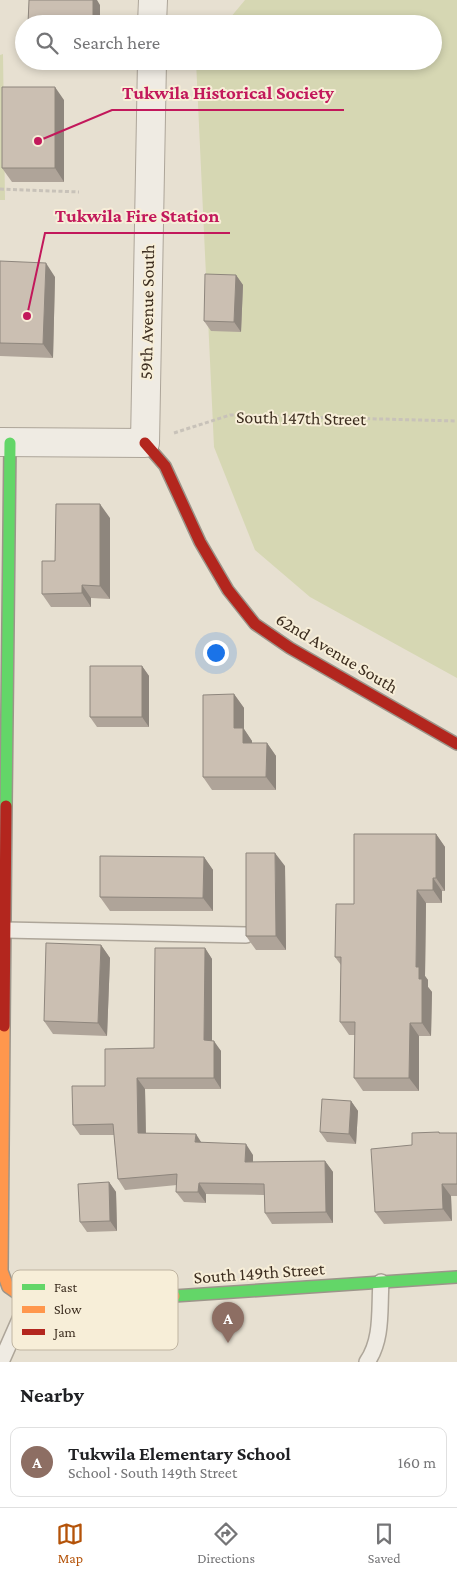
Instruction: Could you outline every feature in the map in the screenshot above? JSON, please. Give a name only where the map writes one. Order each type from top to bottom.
[{"type":"street","points":[[152,15],[153,0]]},
{"type":"street","name":"59th Avenue South","points":[[145,443],[152,70]]},
{"type":"street","points":[[6,930],[5,443],[145,443]]},
{"type":"street","name":"62nd Avenue South","points":[[145,443],[165,466],[200,542],[228,590],[255,624],[290,648],[457,744]]},
{"type":"street","name":"South 149th Street","points":[[6,930],[2,1271],[8,1287],[12,1290]]},
{"type":"street","name":"South 149th Street","points":[[178,1296],[457,1277]]},
{"type":"lane","points":[[6,930],[246,935]]},
{"type":"lane","points":[[367,1362],[375,1349],[378,1338],[380,1282]]},
{"type":"lane","points":[[1,1362],[12,1337]]},
{"type":"path","points":[[0,189],[79,192]]},
{"type":"path","name":"South 147th Street","points":[[145,443],[230,415],[457,421]]},
{"type":"green space","points":[[245,0],[457,0],[457,678],[310,597],[255,550],[214,447],[196,70],[442,70],[442,15],[232,15]]},
{"type":"green space","points":[[3,54],[5,200],[0,200],[0,55]]},
{"type":"building","points":[[29,0],[93,0],[93,15],[28,15]]},
{"type":"building","points":[[2,87],[55,87],[55,168],[2,168]]},
{"type":"building","points":[[0,261],[46,263],[43,344],[0,343]]},
{"type":"building","points":[[205,274],[236,275],[234,322],[204,321]]},
{"type":"building","points":[[56,504],[100,504],[100,586],[82,585],[82,593],[42,594],[42,561],[55,561]]},
{"type":"building","points":[[90,666],[142,666],[142,717],[90,717]]},
{"type":"building","points":[[234,694],[234,728],[243,728],[243,743],[267,743],[266,777],[203,777],[203,695]]},
{"type":"building","points":[[354,834],[436,834],[436,878],[433,878],[433,890],[417,890],[416,967],[419,967],[419,979],[422,979],[422,1023],[410,1023],[409,1078],[354,1078],[355,1022],[340,1022],[341,957],[335,957],[336,904],[354,904]]},
{"type":"building","points":[[246,853],[275,853],[276,936],[246,936]]},
{"type":"building","points":[[100,856],[204,857],[203,898],[100,897]]},
{"type":"building","points":[[46,943],[101,945],[98,1023],[44,1021]]},
{"type":"building","points":[[155,948],[205,948],[204,1040],[214,1041],[214,1078],[137,1078],[138,1133],[196,1134],[195,1142],[246,1144],[245,1162],[325,1161],[326,1212],[265,1213],[264,1184],[199,1183],[198,1192],[176,1192],[177,1174],[118,1179],[113,1124],[73,1125],[72,1086],[105,1086],[105,1049],[154,1048]]},
{"type":"building","points":[[322,1099],[351,1101],[349,1134],[320,1132]]},
{"type":"building","points":[[412,1133],[457,1133],[457,1184],[442,1184],[443,1209],[375,1212],[371,1149],[412,1145]]},
{"type":"building","points":[[109,1182],[110,1221],[80,1222],[78,1184]]},
{"type":"traffic: fast","points":[[6,806],[10,443]]},
{"type":"traffic: fast","points":[[178,1296],[457,1277]]},
{"type":"traffic: slow","points":[[4,1026],[2,1271],[8,1287],[12,1290]]},
{"type":"traffic: jam","points":[[145,443],[165,466],[200,542],[228,590],[255,624],[290,648],[457,744]]},
{"type":"traffic: jam","points":[[4,1026],[6,806]]},
{"type":"place","name":"Tukwila Historical Society","points":[[38,141]]},
{"type":"place","name":"Tukwila Fire Station","points":[[27,316]]},
{"type":"place","name":"Tukwila Elementary School","points":[[228,1343]]}]
